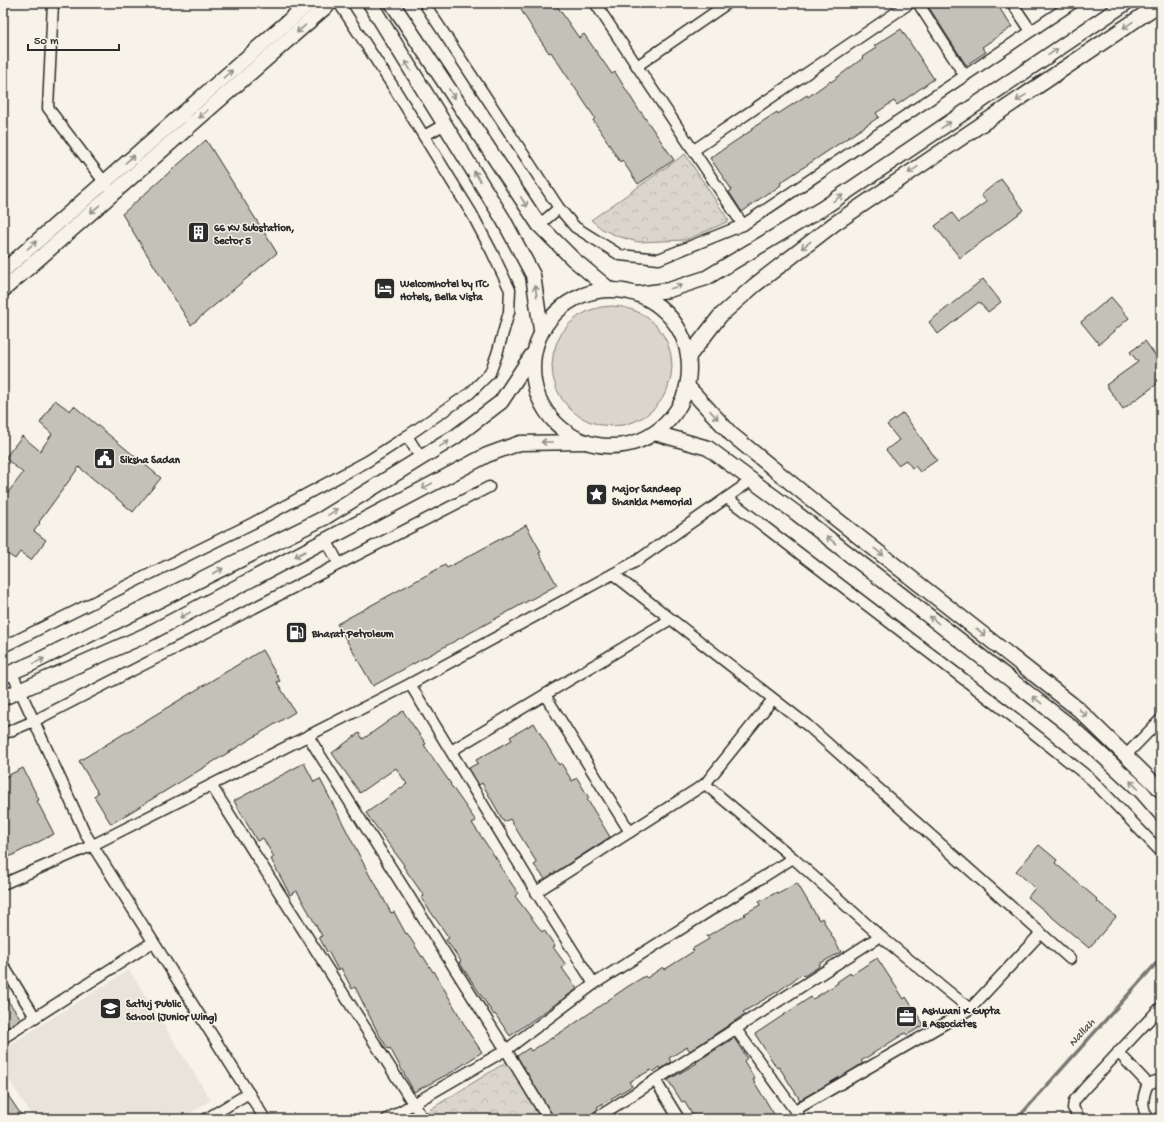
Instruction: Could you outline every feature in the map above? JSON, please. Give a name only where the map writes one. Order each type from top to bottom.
[{"type":"street","points":[[53,3],[48,108],[113,194]]},
{"type":"street","points":[[3,271],[309,3]]},
{"type":"street","points":[[3,290],[330,3]]},
{"type":"street","points":[[3,647],[253,524],[368,461],[470,393],[490,374],[509,312],[510,290],[472,214],[339,3]]},
{"type":"street","points":[[370,3],[503,219],[533,275],[541,330]]},
{"type":"street","points":[[392,3],[539,225],[574,259],[609,289]]},
{"type":"street","points":[[424,3],[558,208],[575,227],[620,255],[659,259],[743,225],[1073,3]]},
{"type":"street","points":[[595,3],[743,225]]},
{"type":"street","points":[[637,66],[728,3]]},
{"type":"street","points":[[694,150],[910,3]]},
{"type":"street","points":[[918,3],[965,76]]},
{"type":"street","points":[[1012,3],[1031,31]]},
{"type":"street","points":[[637,294],[669,290],[706,278],[823,208],[1126,3]]},
{"type":"street","points":[[689,356],[720,316],[755,285],[834,224],[1161,3]]},
{"type":"street","points":[[424,136],[445,124]]},
{"type":"street","points":[[539,225],[558,208]]},
{"type":"street","points":[[265,1119],[86,835],[20,690],[8,674],[40,660],[324,518],[455,437],[501,402],[532,355],[541,330],[551,316],[564,304],[582,294],[609,289],[637,294],[652,300],[663,309],[679,328],[689,356],[688,387],[677,412],[668,423],[655,433],[637,443],[612,447],[593,445],[568,435],[547,415],[534,388],[532,355]]},
{"type":"street","points":[[688,387],[731,434],[807,496],[1078,709],[1161,790]]},
{"type":"street","points":[[655,433],[708,448],[752,480],[1069,725],[1140,791],[1161,814]]},
{"type":"street","points":[[407,436],[421,458]]},
{"type":"street","points":[[3,698],[144,636],[493,452],[520,442],[586,442]]},
{"type":"street","points":[[3,884],[93,845],[410,684],[635,562],[752,480]]},
{"type":"street","points":[[3,734],[34,721],[489,487]]},
{"type":"street","points":[[727,498],[1012,716],[1092,780],[1161,852]]},
{"type":"street","points":[[326,540],[339,564]]},
{"type":"street","points":[[613,574],[807,726],[1070,959]]},
{"type":"street","points":[[451,751],[671,619]]},
{"type":"street","points":[[410,684],[536,892],[594,984]]},
{"type":"street","points":[[545,695],[630,832]]},
{"type":"street","points":[[536,892],[705,784],[773,699]]},
{"type":"street","points":[[1126,755],[1161,719]]},
{"type":"street","points":[[308,736],[548,1119]]},
{"type":"street","points":[[705,784],[793,858],[880,936],[970,1008]]},
{"type":"street","points":[[211,785],[423,1119]]},
{"type":"street","points":[[387,1119],[506,1050],[594,984],[793,858]]},
{"type":"street","points":[[795,1110],[970,1008],[1040,933]]},
{"type":"street","points":[[595,1119],[880,936]]},
{"type":"street","points":[[3,1038],[154,942]]},
{"type":"street","points":[[3,964],[36,1017]]},
{"type":"street","points":[[1080,1119],[1073,1108],[1074,1101],[1161,1007]]},
{"type":"street","points":[[735,1028],[801,1119]]},
{"type":"street","points":[[1118,1052],[1148,1084]]},
{"type":"street","points":[[655,1080],[680,1119]]},
{"type":"street","points":[[1148,1119],[1143,1108],[1144,1092],[1148,1084],[1156,1081],[1161,1082]]},
{"type":"street","points":[[206,1119],[249,1093]]},
{"type":"shaded area","name":"Satluj Public School (Junior Wing)","points":[[129,970],[211,1100],[181,1119],[34,1119],[3,1070],[3,1049]]},
{"type":"green space","points":[[685,154],[729,221],[686,240],[638,242],[617,236],[602,229],[591,220]]},
{"type":"green space","points":[[612,306],[635,310],[655,323],[668,343],[672,366],[668,389],[655,409],[635,422],[612,426],[589,422],[569,409],[556,389],[552,366],[556,343],[569,323],[589,310]]},
{"type":"green space","points":[[508,1061],[544,1119],[430,1119],[426,1112]]},
{"type":"building","points":[[520,3],[555,3],[579,38],[584,34],[612,74],[615,72],[640,112],[674,160],[638,184],[622,160],[620,162],[593,120],[595,118],[551,52],[549,53],[534,31],[521,10],[523,8]]},
{"type":"building","points":[[926,3],[1006,3],[1006,5],[1000,9],[1012,27],[982,47],[986,52],[966,65]]},
{"type":"building","points":[[901,29],[934,79],[897,105],[894,101],[876,113],[879,117],[780,183],[781,185],[742,212],[729,192],[732,190],[710,158],[777,112],[778,114],[807,95],[808,97],[830,81],[831,82],[863,58],[862,57],[876,48],[874,46]]},
{"type":"building","name":"66 KV Substation, Sector 5","points":[[206,140],[277,253],[191,325],[122,214]]},
{"type":"building","points":[[1001,179],[1024,210],[960,258],[935,226],[952,213],[959,222],[987,202],[981,195]]},
{"type":"building","points":[[983,279],[1001,302],[988,312],[979,302],[938,334],[929,322]]},
{"type":"building","points":[[1111,297],[1129,318],[1099,344],[1081,322]]},
{"type":"building","points":[[1145,341],[1161,363],[1161,381],[1123,409],[1106,385],[1138,362],[1130,352]]},
{"type":"building","points":[[55,400],[70,411],[74,406],[161,478],[133,512],[79,467],[34,531],[46,540],[31,560],[20,552],[15,559],[3,551],[3,499],[23,473],[5,458],[22,436],[40,451],[52,434],[40,423]]},
{"type":"building","points":[[903,413],[937,460],[920,472],[915,466],[912,468],[906,460],[898,465],[886,450],[899,440],[887,425]]},
{"type":"building","points":[[526,525],[541,552],[539,553],[557,585],[373,686],[337,624],[445,565],[447,568]]},
{"type":"building","points":[[262,650],[280,681],[277,682],[295,712],[111,824],[94,796],[98,793],[79,761]]},
{"type":"building","points":[[403,711],[426,744],[424,745],[476,821],[472,823],[518,893],[515,896],[542,932],[544,930],[555,946],[553,947],[566,965],[562,968],[577,989],[510,1036],[495,1014],[494,1015],[459,962],[461,961],[446,940],[449,938],[421,898],[424,896],[403,866],[404,865],[366,813],[407,784],[396,768],[360,793],[332,753],[359,733],[363,739]]},
{"type":"building","points":[[534,723],[559,765],[561,763],[572,781],[577,778],[589,798],[587,799],[610,837],[545,879],[534,865],[537,863],[510,819],[504,822],[482,783],[479,785],[469,768],[478,763],[476,760],[512,740],[510,737]]},
{"type":"building","points":[[304,763],[314,782],[320,779],[372,880],[373,879],[391,913],[394,912],[406,934],[407,933],[433,972],[434,971],[469,1033],[482,1052],[452,1072],[414,1092],[390,1048],[388,1049],[377,1031],[355,987],[352,989],[341,968],[338,970],[328,951],[327,952],[319,937],[322,936],[297,891],[290,895],[271,859],[274,857],[263,838],[257,841],[234,801]]},
{"type":"building","points":[[23,768],[39,800],[37,801],[54,834],[3,860],[3,778]]},
{"type":"building","points":[[1039,845],[1057,860],[1055,863],[1116,917],[1089,948],[1028,897],[1035,888],[1016,871]]},
{"type":"building","points":[[797,883],[819,920],[822,918],[841,952],[819,964],[820,966],[804,976],[802,974],[780,990],[743,1012],[745,1014],[690,1051],[687,1047],[669,1058],[671,1062],[661,1069],[660,1067],[653,1072],[651,1070],[629,1082],[632,1086],[597,1107],[598,1109],[587,1119],[554,1119],[517,1056],[529,1048],[531,1051],[571,1026],[645,976],[647,978],[663,967],[664,970],[694,951],[692,949],[709,939],[707,936],[745,915],[744,914],[760,905],[759,902],[777,892],[778,894]]},
{"type":"building","points":[[877,958],[904,999],[906,997],[924,1025],[907,1035],[905,1033],[861,1061],[863,1063],[849,1072],[800,1100],[779,1067],[777,1068],[755,1034],[811,997],[813,999],[838,983],[837,982],[850,973],[851,975]]},
{"type":"building","points":[[3,994],[21,1019],[3,1030]]},
{"type":"building","points":[[734,1038],[747,1058],[744,1061],[755,1079],[753,1080],[777,1119],[695,1119],[684,1101],[682,1102],[668,1080],[697,1063],[696,1062]]},
{"type":"building","points":[[3,1088],[24,1119],[3,1119]]},
{"type":"waterway","name":"Nallah","points":[[1017,1119],[1161,958]]},
{"type":"place","name":"66 KV Substation, Sector 5","points":[[199,233]]},
{"type":"place","name":"Welcomhotel by ITC Hotels, Bella Vista","points":[[385,289]]},
{"type":"place","name":"Siksha Sadan","points":[[104,459]]},
{"type":"place","name":"Major Sandeep Shankla Memorial","points":[[596,494]]},
{"type":"place","name":"Bharat Petroleum","points":[[296,633]]},
{"type":"place","name":"Satluj Public School (Junior Wing)","points":[[110,1009]]},
{"type":"place","name":"Ashwani K Gupta & Associates","points":[[907,1016]]}]
